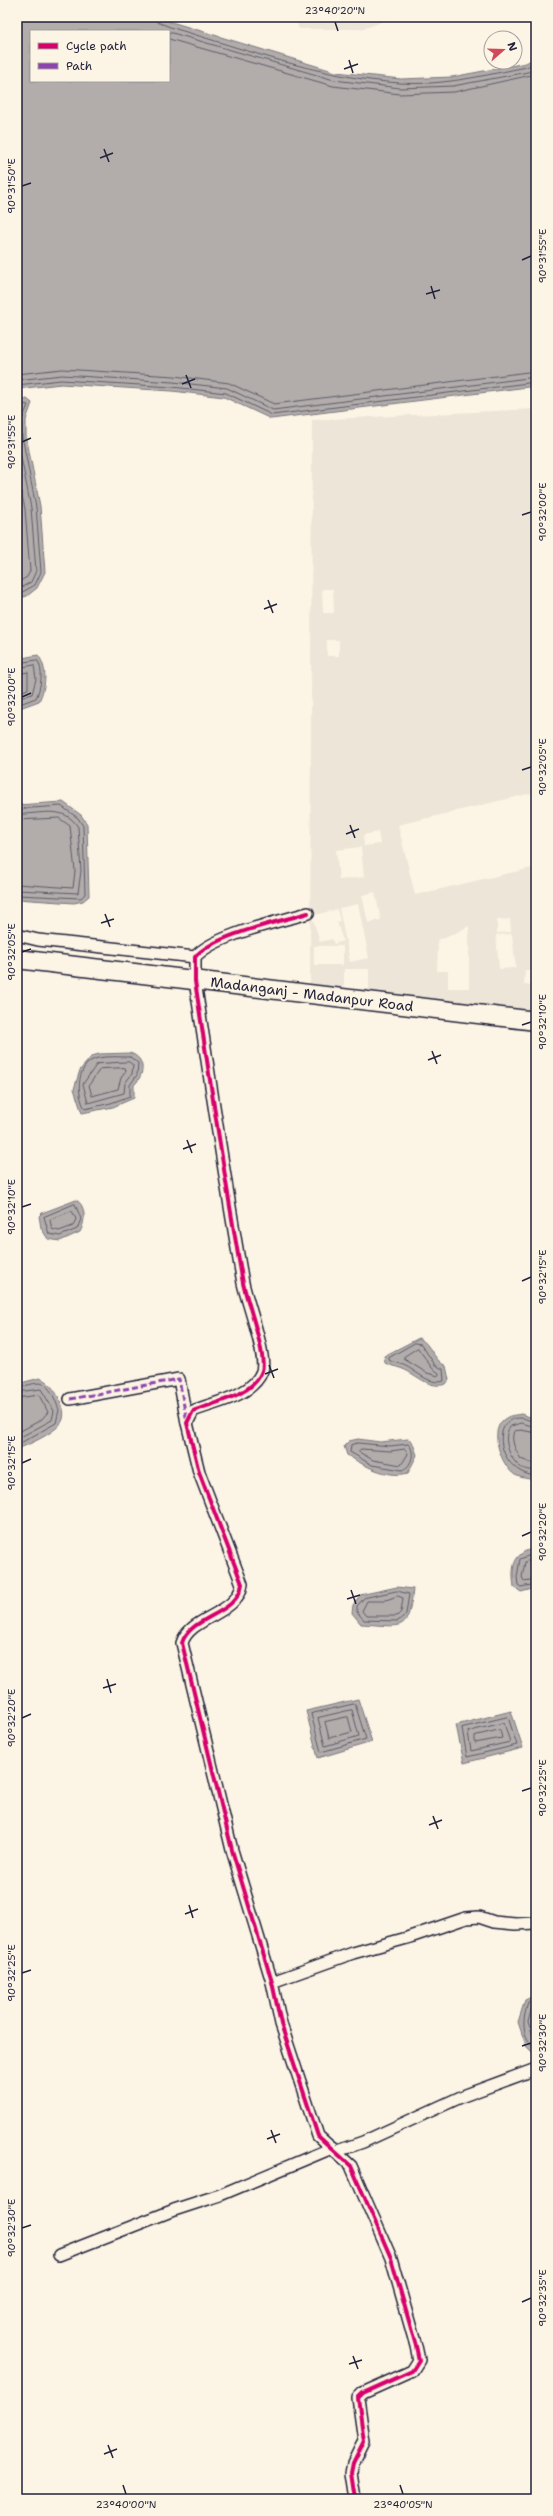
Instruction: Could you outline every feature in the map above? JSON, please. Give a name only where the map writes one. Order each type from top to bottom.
[{"type":"main road","name":"Madanganj - Madanpur Road","points":[[17,959],[536,1020]]},
{"type":"street","points":[[188,1423],[193,1411],[252,1386],[262,1369],[260,1347],[247,1302],[229,1211],[195,981],[195,957],[203,948],[243,932],[308,913]]},
{"type":"street","points":[[17,935],[38,940],[195,957]]},
{"type":"street","points":[[70,1399],[179,1379],[199,1472],[242,1584],[240,1592],[227,1607],[191,1631],[182,1643],[227,1829],[272,1982],[281,2024],[318,2136],[324,2144],[335,2150],[351,2166],[390,2258],[419,2360],[412,2371],[363,2393],[358,2398],[364,2441],[352,2468],[355,2499]]},
{"type":"street","points":[[272,1982],[353,1952],[407,1938],[466,1918],[479,1917],[494,1922],[515,1924],[536,1923]]},
{"type":"street","points":[[59,2255],[335,2150],[363,2142],[463,2096],[536,2069]]},
{"type":"shaded area","points":[[294,17],[394,17],[363,29],[299,29]]},
{"type":"shaded area","points":[[536,409],[536,792],[398,825],[415,895],[536,867],[536,971],[525,970],[524,985],[536,986],[536,1023],[310,988],[312,420]],"holes":[[[322,589],[333,589],[334,613],[323,613]],[[327,640],[339,640],[339,656],[327,656]],[[378,832],[380,844],[364,846],[363,835]],[[361,847],[364,877],[339,880],[336,850]],[[375,892],[381,920],[368,923],[362,895]],[[358,904],[369,958],[350,962],[339,908]],[[337,909],[340,921],[337,922],[343,941],[334,944],[332,939],[320,942],[312,916]],[[510,919],[511,932],[497,933],[497,920]],[[469,926],[469,988],[448,988],[448,971],[437,971],[438,939],[445,938]],[[512,934],[516,968],[499,969],[496,935]],[[314,946],[343,946],[343,965],[314,965]],[[344,969],[369,969],[369,989],[344,989]]]},
{"type":"water","points":[[17,17],[155,17],[336,72],[401,79],[452,77],[489,70],[523,70],[523,64],[536,57],[536,386],[271,419],[224,397],[172,391],[61,384],[17,389]]},
{"type":"water","points":[[17,399],[27,399],[32,403],[26,420],[26,436],[40,506],[45,572],[37,588],[27,596],[17,599]]},
{"type":"water","points":[[38,655],[45,672],[41,696],[39,701],[17,709],[17,659]]},
{"type":"water","points":[[63,802],[81,815],[87,824],[89,896],[83,901],[74,903],[17,899],[17,805]]},
{"type":"water","points":[[130,1053],[139,1059],[142,1067],[142,1072],[138,1081],[134,1085],[134,1098],[113,1107],[82,1113],[74,1089],[80,1070],[92,1056],[99,1054]]},
{"type":"water","points":[[76,1200],[82,1206],[84,1215],[80,1232],[60,1241],[48,1239],[41,1228],[39,1216],[42,1213]]},
{"type":"water","points":[[419,1338],[426,1344],[438,1360],[446,1366],[449,1380],[446,1384],[433,1385],[406,1370],[385,1363],[384,1356]]},
{"type":"water","points":[[40,1378],[51,1386],[59,1398],[64,1416],[61,1424],[50,1433],[17,1449],[17,1384]]},
{"type":"water","points":[[521,1414],[536,1419],[536,1480],[522,1478],[515,1475],[505,1464],[498,1447],[497,1430],[500,1423],[508,1417]]},
{"type":"water","points":[[358,1439],[380,1442],[408,1439],[412,1441],[417,1455],[408,1473],[384,1473],[368,1467],[347,1455],[344,1446],[349,1441]]},
{"type":"water","points":[[536,1548],[536,1588],[521,1592],[514,1587],[513,1573],[515,1562],[522,1553]]},
{"type":"water","points":[[397,1587],[413,1589],[409,1614],[401,1624],[386,1626],[361,1624],[352,1613],[353,1605],[360,1595]]},
{"type":"water","points":[[358,1699],[372,1742],[318,1758],[306,1711]]},
{"type":"water","points":[[511,1711],[523,1748],[464,1763],[456,1725]]},
{"type":"water","points":[[536,1995],[536,2053],[534,2054],[526,2046],[518,2022],[525,2000]]},
{"type":"marked path","points":[[70,1399],[179,1379],[187,1422]]},
{"type":"cycle path","points":[[308,913],[231,936],[216,942],[204,949],[195,957],[195,981],[230,1207],[243,1283],[259,1341],[263,1363],[262,1371],[251,1387],[232,1397],[193,1411],[187,1423],[199,1472],[242,1584],[239,1594],[232,1602],[194,1627],[187,1634],[182,1643],[232,1850],[272,1982],[281,2024],[318,2136],[351,2166],[391,2258],[419,2360],[412,2371],[363,2393],[358,2398],[364,2441],[353,2463],[351,2473],[355,2499]]}]
